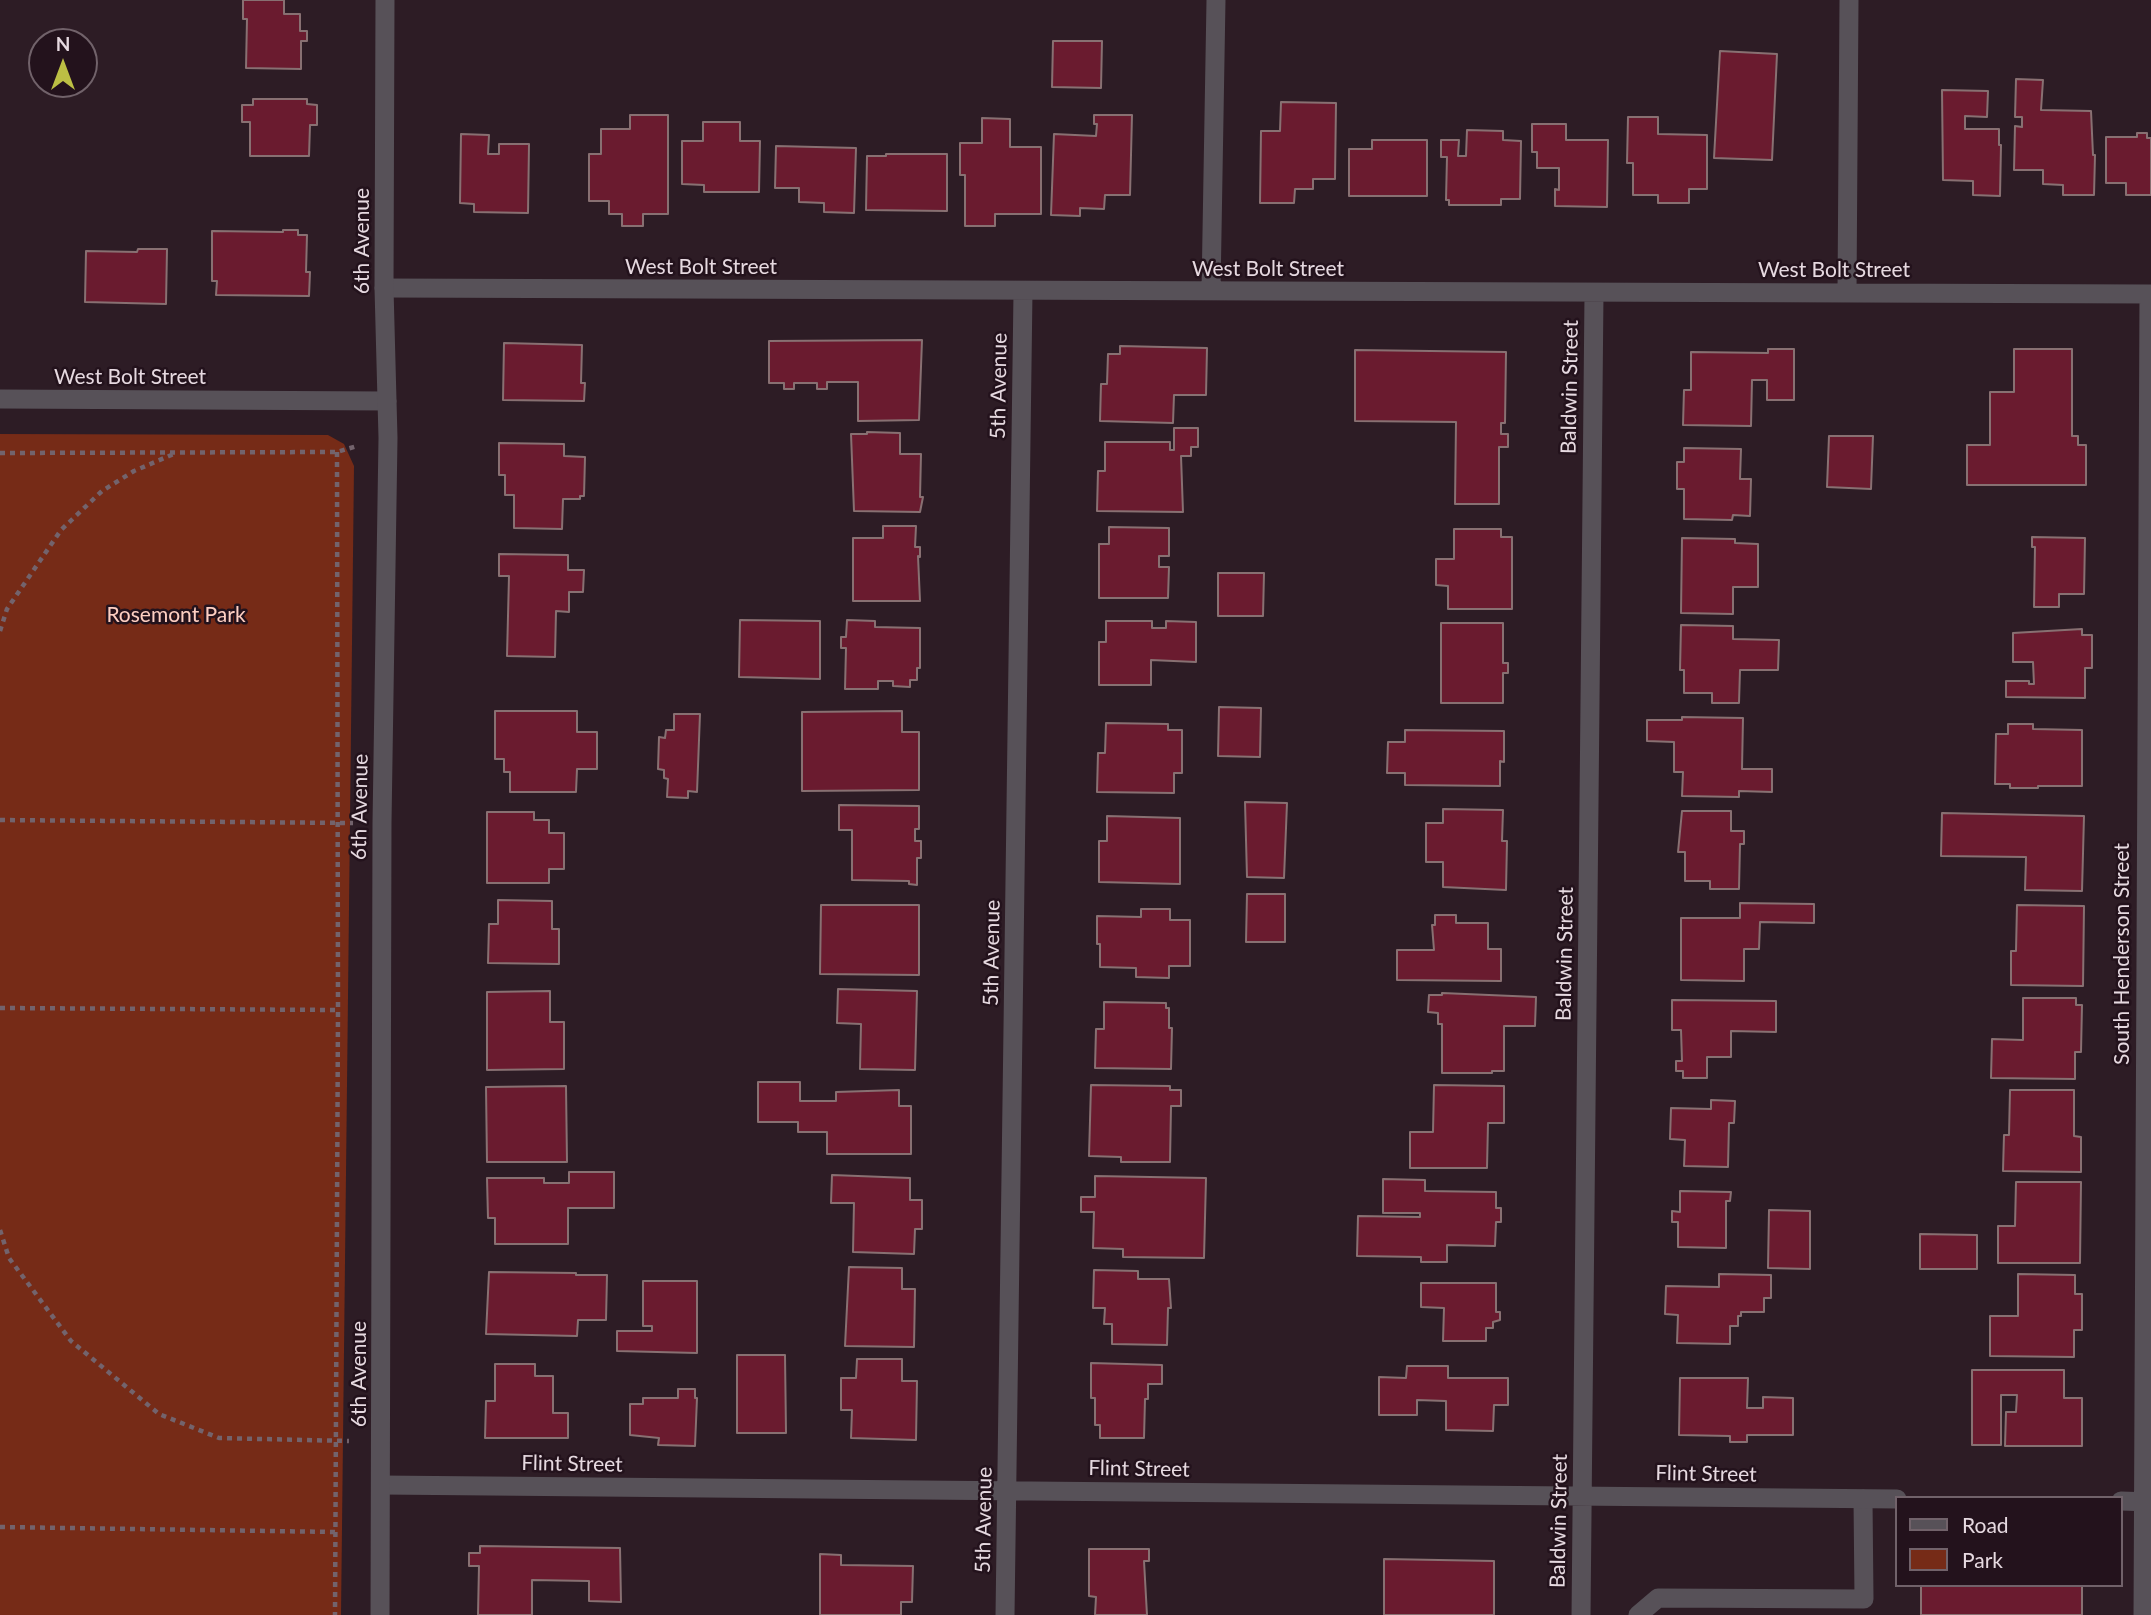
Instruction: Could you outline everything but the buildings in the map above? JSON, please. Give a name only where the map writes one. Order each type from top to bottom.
[{"type":"street","name":"6th Avenue","points":[[380,1615],[382,822],[388,438],[384,288],[385,0]]},
{"type":"street","points":[[1211,291],[1216,0]]},
{"type":"street","points":[[1847,293],[1849,0]]},
{"type":"street","name":"West Bolt Street","points":[[384,288],[2150,294]]},
{"type":"street","name":"5th Avenue","points":[[1005,1615],[1023,292]]},
{"type":"street","name":"Baldwin Street","points":[[1581,1615],[1594,294]]},
{"type":"street","name":"South Henderson Street","points":[[2143,1615],[2147,1502],[2150,294]]},
{"type":"street","name":"West Bolt Street","points":[[0,399],[387,401]]},
{"type":"street","name":"Flint Street","points":[[381,1485],[1896,1499]]},
{"type":"street","points":[[1638,1615],[1658,1598],[1864,1599],[1863,1499]]},
{"type":"street","points":[[2123,1501],[2147,1502]]},
{"type":"path","points":[[0,453],[337,452],[388,438]]},
{"type":"path","points":[[0,631],[7,609],[61,530],[102,491],[134,471],[178,452]]},
{"type":"path","points":[[335,1615],[337,452]]},
{"type":"path","points":[[0,820],[382,822]]},
{"type":"path","points":[[0,1008],[338,1010]]},
{"type":"path","points":[[0,1230],[9,1258],[71,1341],[159,1414],[219,1437],[382,1441]]},
{"type":"path","points":[[0,1527],[335,1532]]},
{"type":"green space","name":"Rosemont Park","points":[[0,434],[328,435],[344,444],[354,466],[341,1615],[0,1615]]}]
